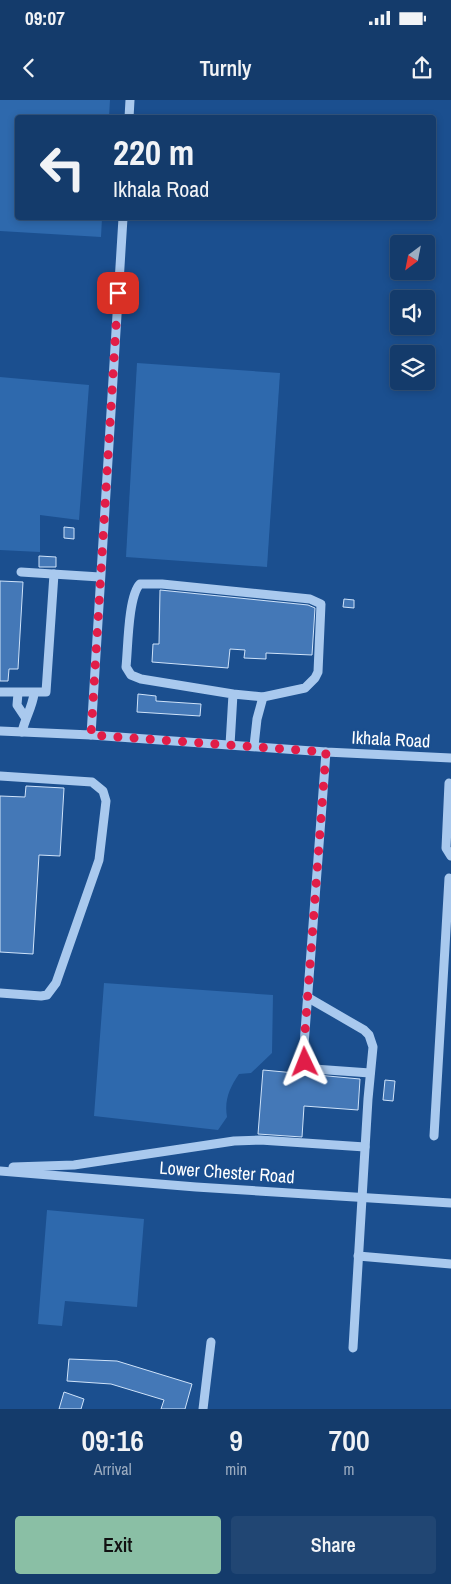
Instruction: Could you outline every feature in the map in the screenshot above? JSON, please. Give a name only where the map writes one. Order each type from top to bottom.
[{"type":"street","points":[[129,115],[130,100]]},
{"type":"street","points":[[91,735],[122,220]]},
{"type":"street","points":[[21,572],[100,577]]},
{"type":"street","points":[[0,692],[34,694],[45,693],[48,688],[54,574]]},
{"type":"street","points":[[140,584],[162,584],[310,599],[321,604],[322,617],[316,678],[305,688],[263,697],[233,694],[141,679],[128,671],[126,666],[135,590],[140,584]]},
{"type":"street","points":[[18,693],[17,705],[25,717]]},
{"type":"street","points":[[22,732],[25,717],[32,706],[34,694]]},
{"type":"street","points":[[230,745],[233,694]]},
{"type":"street","points":[[254,746],[263,697]]},
{"type":"street","name":"Ikhala Road","points":[[0,731],[451,758]]},
{"type":"street","points":[[326,752],[307,997],[304,1045],[305,1062],[314,1069],[370,1073]]},
{"type":"street","points":[[0,776],[92,782],[103,791],[106,801],[99,860],[56,983],[47,995],[41,996],[0,992]]},
{"type":"street","points":[[449,783],[446,848],[451,856]]},
{"type":"street","points":[[434,1136],[446,1005],[449,878]]},
{"type":"street","points":[[307,997],[364,1030],[369,1035],[373,1047],[353,1348]]},
{"type":"street","points":[[0,1169],[74,1165],[234,1141],[260,1140],[365,1147]]},
{"type":"street","name":"Lower Chester Road","points":[[0,1169],[362,1198],[451,1203]]},
{"type":"street","points":[[358,1256],[451,1264]]},
{"type":"street","points":[[203,1409],[211,1342]]},
{"type":"shaded area","points":[[0,100],[110,100],[109,115],[15,115],[15,220],[102,220],[101,237],[0,231]]},
{"type":"shaded area","points":[[137,363],[280,373],[267,567],[126,557]]},
{"type":"shaded area","points":[[0,377],[89,385],[79,520],[40,515],[40,552],[0,550]]},
{"type":"shaded area","points":[[104,983],[273,995],[272,1053],[251,1073],[239,1074],[228,1094],[226,1105],[227,1117],[218,1130],[94,1116]]},
{"type":"shaded area","points":[[47,1210],[144,1219],[137,1307],[65,1301],[62,1326],[38,1324]]},
{"type":"building","points":[[64,527],[74,528],[74,539],[64,538]]},
{"type":"building","points":[[39,556],[56,557],[56,567],[39,567]]},
{"type":"building","points":[[0,581],[23,582],[18,669],[9,669],[8,681],[0,681]]},
{"type":"building","points":[[160,590],[308,605],[315,608],[312,655],[266,653],[266,659],[244,658],[245,650],[230,649],[228,668],[152,662],[153,644],[159,644]]},
{"type":"building","points":[[344,599],[354,600],[354,608],[343,607]]},
{"type":"building","points":[[138,694],[156,696],[156,701],[201,704],[200,716],[137,712]]},
{"type":"building","points":[[26,786],[64,788],[60,856],[39,855],[33,954],[0,952],[0,796],[25,797]]},
{"type":"building","points":[[263,1070],[360,1079],[358,1110],[304,1106],[302,1137],[258,1134]]},
{"type":"building","points":[[385,1080],[395,1081],[393,1101],[383,1100]]},
{"type":"building","points":[[69,1359],[117,1361],[192,1384],[185,1409],[161,1409],[164,1400],[111,1384],[67,1381]]},
{"type":"building","points":[[64,1392],[84,1399],[81,1409],[59,1409]]},
{"type":"route","points":[[118,293],[91,735],[326,752],[307,997],[304,1045],[305,1062]]}]
